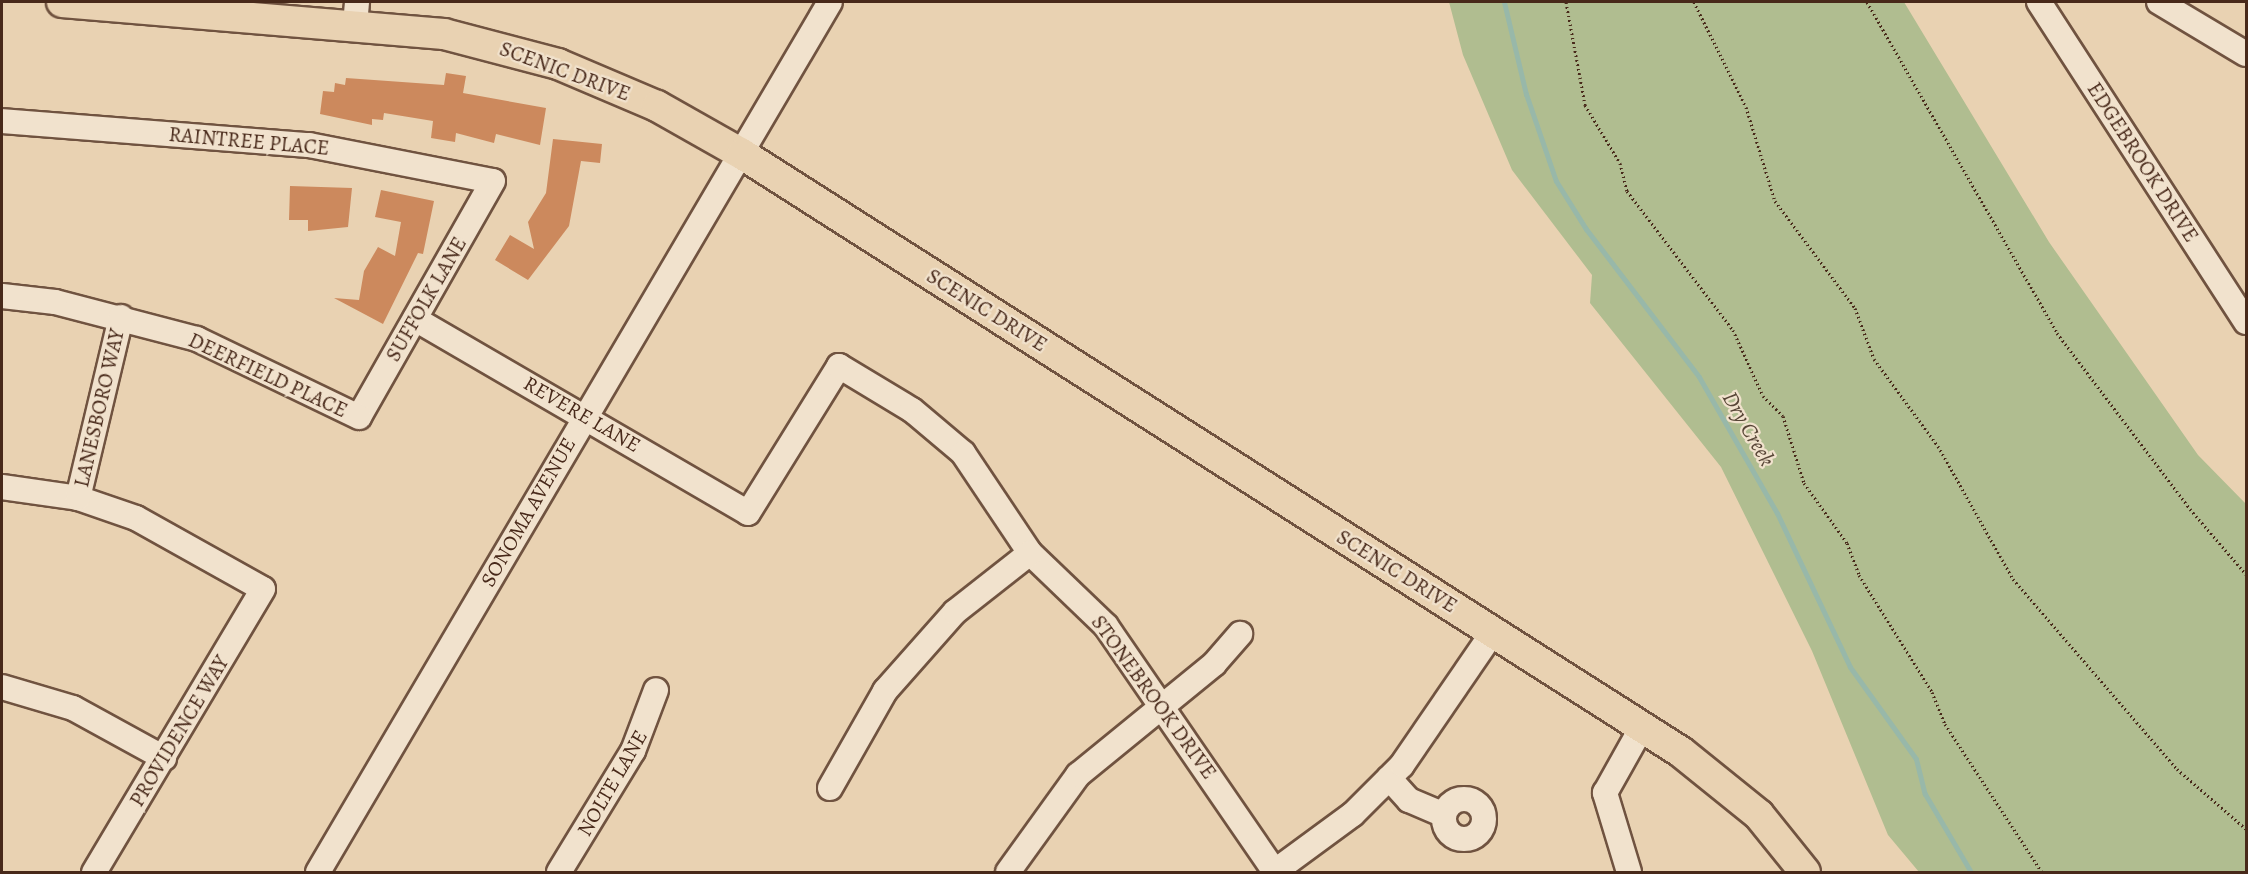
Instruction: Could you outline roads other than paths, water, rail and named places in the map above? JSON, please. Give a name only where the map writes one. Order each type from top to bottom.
[{"type":"main road","name":"SCENIC DRIVE","points":[[62,2],[356,13],[558,64],[657,106],[742,154],[1642,727],[1728,786],[1805,873]]},
{"type":"street","name":"SONOMA AVENUE","points":[[326,870],[585,414],[742,154],[830,2]]},
{"type":"street","name":"EDGEBROOK DRIVE","points":[[2039,2],[2247,322]]},
{"type":"street","points":[[2159,2],[2247,54]]},
{"type":"street","name":"RAINTREE PLACE","points":[[2,121],[309,145],[493,181]]},
{"type":"street","name":"SUFFOLK LANE","points":[[358,417],[493,181]]},
{"type":"street","name":"DEERFIELD PLACE","points":[[2,296],[121,317],[242,358],[358,417]]},
{"type":"street","name":"LANESBORO WAY","points":[[78,498],[121,317]]},
{"type":"street","name":"REVERE LANE","points":[[414,319],[585,414],[748,513]]},
{"type":"street","name":"STONEBROOK DRIVE","points":[[748,513],[839,366],[912,410],[963,453],[1030,553],[1106,626],[1165,705],[1274,872]]},
{"type":"street","points":[[2,487],[78,498]]},
{"type":"street","name":"PROVIDENCE WAY","points":[[78,498],[179,538],[263,589],[94,873]]},
{"type":"street","points":[[830,788],[885,691],[955,612],[1030,553]]},
{"type":"street","points":[[1274,872],[1353,814],[1389,778],[1429,730],[1493,632]]},
{"type":"street","points":[[1008,873],[1078,775],[1165,705],[1240,634]]},
{"type":"street","points":[[2,687],[73,708],[164,758]]},
{"type":"street","name":"NOLTE LANE","points":[[559,873],[633,751],[656,690]]},
{"type":"street","points":[[1629,873],[1605,793],[1642,727]]},
{"type":"street","points":[[1389,778],[1410,800],[1444,815]]},
{"type":"waterway","name":"Dry Creek","points":[[1504,2],[1526,94],[1556,181],[1586,229],[1699,377],[1777,513],[1850,667],[1916,759],[1925,794],[1971,872]]}]
